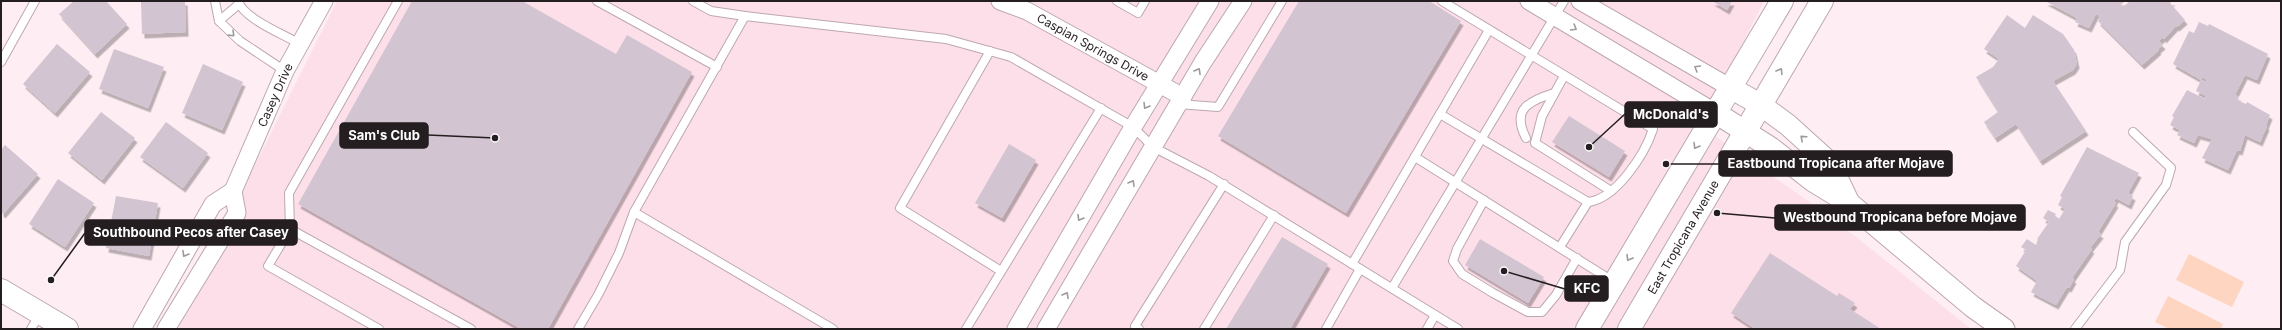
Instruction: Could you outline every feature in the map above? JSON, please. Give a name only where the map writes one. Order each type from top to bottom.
[{"type":"main road","points":[[1587,329],[1782,1]]},
{"type":"main road","name":"East Tropicana Avenue","points":[[1629,329],[1822,1]]},
{"type":"main road","points":[[1,290],[36,321],[67,329]]},
{"type":"street","name":"Casey Drive","points":[[233,191],[284,71],[324,1]]},
{"type":"street","name":"Caspian Springs Drive","points":[[1000,1],[1027,11],[1159,83],[1180,100]]},
{"type":"street","points":[[1016,329],[1159,83],[1210,1]]},
{"type":"street","points":[[1046,329],[1180,100],[1243,1]]},
{"type":"street","points":[[1529,1],[1745,131],[1784,158],[1813,181],[1849,203],[1973,307],[2004,329]]},
{"type":"street","points":[[1580,1],[1760,105],[1800,135],[1830,163],[1849,203]]},
{"type":"street","points":[[142,329],[213,204],[233,191],[237,213],[166,329]]},
{"type":"lane","points":[[1,62],[35,1]]},
{"type":"lane","points":[[215,1],[218,21],[240,41],[284,71]]},
{"type":"lane","points":[[376,328],[268,266],[290,229],[289,193],[398,1]]},
{"type":"lane","points":[[597,1],[716,67]]},
{"type":"lane","points":[[693,1],[711,11],[946,39],[1011,57],[1133,127],[1153,147],[1224,184],[1458,329]]},
{"type":"lane","points":[[1117,1],[1138,12],[1145,1]]},
{"type":"lane","points":[[1180,100],[1218,107],[1282,1]]},
{"type":"lane","points":[[1440,114],[1588,202],[1597,201],[1612,192],[1629,172],[1653,129],[1442,1]]},
{"type":"lane","points":[[1392,288],[1564,1]]},
{"type":"lane","points":[[218,21],[238,2],[240,9],[253,18],[300,44]]},
{"type":"lane","points":[[578,329],[598,295],[619,253],[634,212],[745,16]]},
{"type":"lane","points":[[1352,264],[1489,30]]},
{"type":"lane","points":[[990,51],[900,208],[1001,271]]},
{"type":"lane","points":[[1564,76],[1542,116],[1535,142],[1612,192]]},
{"type":"lane","points":[[1526,138],[1520,127],[1522,112],[1531,101],[1554,93]]},
{"type":"lane","points":[[966,329],[1101,108]]},
{"type":"lane","points":[[2075,329],[2120,270],[2125,242],[2166,185],[2171,168],[2133,132]]},
{"type":"lane","points":[[1415,157],[1615,282]]},
{"type":"lane","points":[[1136,328],[1224,184]]},
{"type":"lane","points":[[1484,200],[1457,248],[1453,261],[1462,274],[1528,312],[1542,312],[1556,295],[1577,258]]},
{"type":"lane","points":[[1560,247],[1588,202]]},
{"type":"lane","points":[[634,212],[833,329]]},
{"type":"lane","points":[[1204,329],[1274,215]]},
{"type":"lane","points":[[290,229],[471,329]]},
{"type":"lane","points":[[1326,329],[1360,269]]},
{"type":"lane","points":[[1427,329],[1435,315]]},
{"type":"shaded area","points":[[337,1],[1764,1],[1717,93],[1698,124],[1831,217],[1971,329],[173,329]]},
{"type":"shaded area","points":[[2189,254],[2244,282],[2232,307],[2176,280]]},
{"type":"shaded area","points":[[2168,296],[2223,324],[2221,329],[2169,329],[2155,322]]},
{"type":"building","points":[[74,1],[106,1],[127,24],[95,54],[59,14]]},
{"type":"building","points":[[141,1],[185,1],[186,32],[142,34]]},
{"type":"building","points":[[412,1],[522,1],[616,54],[627,35],[692,72],[548,329],[521,329],[298,204]]},
{"type":"building","points":[[1299,1],[1429,1],[1461,21],[1346,213],[1218,136]]},
{"type":"building","points":[[1712,1],[1732,1],[1727,10]]},
{"type":"building","points":[[2045,1],[2125,1],[2121,5],[2123,7],[2130,1],[2173,1],[2170,3],[2185,20],[2177,27],[2176,26],[2164,39],[2163,37],[2159,41],[2163,45],[2142,65],[2098,21],[2100,18],[2098,15],[2096,14],[2089,28],[2075,22],[2077,18]]},
{"type":"building","points":[[2007,15],[2025,28],[2033,15],[2063,34],[2074,50],[2077,64],[2073,70],[2053,81],[2086,131],[2040,161],[2016,124],[1995,138],[1984,122],[1998,112],[1976,77],[1993,67],[1999,59],[1984,49]]},
{"type":"building","points":[[2199,22],[2208,26],[2209,24],[2268,54],[2257,80],[2245,75],[2235,95],[2239,97],[2237,100],[2246,104],[2247,102],[2270,115],[2266,125],[2267,126],[2260,142],[2245,135],[2240,151],[2237,150],[2228,170],[2202,158],[2212,139],[2198,135],[2194,143],[2177,135],[2180,130],[2170,125],[2174,117],[2172,116],[2187,90],[2205,99],[2206,96],[2196,91],[2201,80],[2173,64],[2189,31],[2194,33]],"holes":[[[2203,77],[2207,80],[2206,82],[2201,80]]]},
{"type":"building","points":[[57,44],[90,72],[55,113],[23,84]]},
{"type":"building","points":[[114,49],[164,67],[148,108],[99,89]]},
{"type":"building","points":[[203,64],[243,82],[222,130],[182,113]]},
{"type":"building","points":[[101,112],[135,138],[102,180],[68,153]]},
{"type":"building","points":[[1569,116],[1625,151],[1609,177],[1552,142]]},
{"type":"building","points":[[166,122],[208,153],[183,188],[140,157]]},
{"type":"building","points":[[1009,144],[1036,160],[1002,218],[975,203]]},
{"type":"building","points":[[5,145],[38,174],[3,214],[1,212],[1,150]]},
{"type":"building","points":[[2087,147],[2139,173],[2128,193],[2133,196],[2129,205],[2116,198],[2114,202],[2116,203],[2098,232],[2101,234],[2090,248],[2092,249],[2072,278],[2074,279],[2069,288],[2067,287],[2056,305],[2031,292],[2037,281],[2016,266],[2026,250],[2021,247],[2027,239],[2036,245],[2037,239],[2049,222],[2043,218],[2048,210],[2056,214],[2055,216],[2059,219],[2065,209],[2058,205],[2062,197],[2060,196]]},
{"type":"building","points":[[58,179],[94,203],[65,247],[29,224]]},
{"type":"building","points":[[116,196],[158,203],[149,256],[106,248]]},
{"type":"building","points":[[1282,237],[1328,264],[1290,329],[1226,329]]},
{"type":"building","points":[[1480,239],[1544,277],[1528,303],[1465,265]]},
{"type":"building","points":[[1770,253],[1837,296],[1839,293],[1855,303],[1850,309],[1881,329],[1755,329],[1731,313]]},
{"type":"place","name":"Sam's Club","points":[[495,138]]},
{"type":"place","name":"McDonald's","points":[[1589,147]]},
{"type":"place","name":"Eastbound Tropicana after Mojave","points":[[1666,164]]},
{"type":"place","name":"Westbound Tropicana before Mojave","points":[[1717,213]]},
{"type":"place","name":"KFC","points":[[1504,271]]},
{"type":"place","name":"Southbound Pecos after Casey","points":[[51,280]]}]
